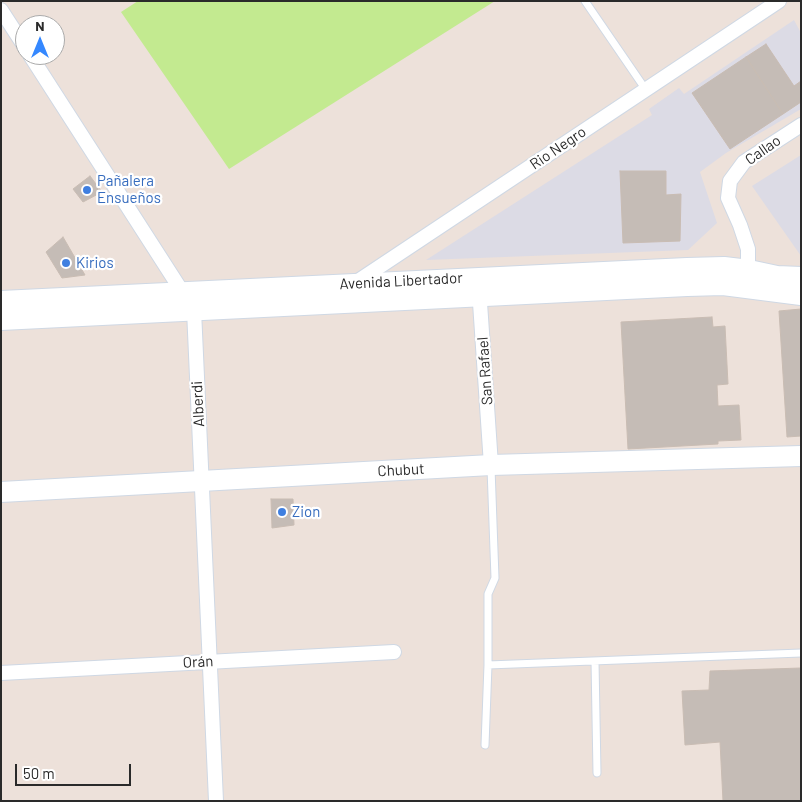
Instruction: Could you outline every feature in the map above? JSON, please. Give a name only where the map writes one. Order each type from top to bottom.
[{"type":"main road","name":"Avenida Libertador","points":[[1,301],[355,283],[479,287],[696,286],[723,285],[748,279],[777,276],[801,277]]},
{"type":"main road","name":"Avenida Libertador","points":[[748,279],[777,293],[801,295]]},
{"type":"main road","name":"Avenida Libertador","points":[[1,320],[348,302],[479,287]]},
{"type":"main road","name":"Chubut","points":[[1,492],[491,465],[801,456]]},
{"type":"street","name":"Rio Negro","points":[[355,283],[779,1]]},
{"type":"street","points":[[1,10],[15,32]]},
{"type":"street","points":[[36,65],[194,310]]},
{"type":"street","name":"Callao","points":[[748,279],[748,249],[728,198],[730,181],[744,162],[801,125]]},
{"type":"street","points":[[348,302],[355,283]]},
{"type":"street","name":"San Rafael","points":[[479,287],[491,465]]},
{"type":"street","name":"Alberdi","points":[[194,310],[216,801]]},
{"type":"street","name":"Orán","points":[[1,672],[394,652]]},
{"type":"lane","points":[[585,1],[646,90]]},
{"type":"lane","points":[[485,745],[488,594],[495,578],[491,465]]},
{"type":"lane","points":[[488,666],[801,654]]},
{"type":"lane","points":[[596,661],[597,773]]},
{"type":"shaded area","points":[[794,20],[801,33],[801,109],[726,153],[700,172],[717,223],[688,250],[426,260],[652,115],[649,109],[679,88],[684,94]]},
{"type":"shaded area","points":[[801,155],[801,256],[752,186]]},
{"type":"green space","points":[[138,1],[495,1],[229,169],[121,12]]},
{"type":"building","points":[[766,44],[794,86],[801,81],[801,102],[783,114],[746,57]]},
{"type":"building","points":[[746,57],[783,114],[730,149],[692,93]]},
{"type":"building","points":[[620,171],[666,171],[666,195],[681,194],[680,241],[623,243]]},
{"type":"building","name":"Pañalera Ensueños","points":[[90,176],[102,192],[83,202],[73,189]]},
{"type":"building","name":"Kirios","points":[[63,237],[85,275],[62,278],[46,252]]},
{"type":"building","points":[[801,309],[801,436],[787,437],[779,311]]},
{"type":"building","points":[[712,317],[713,327],[725,326],[728,384],[717,385],[718,406],[739,405],[741,440],[718,441],[718,444],[628,449],[621,322]]},
{"type":"building","name":"Zion","points":[[271,499],[293,499],[294,525],[272,528]]},
{"type":"building","points":[[801,668],[801,801],[723,801],[720,742],[685,745],[682,691],[709,690],[710,671]]},
{"type":"place","name":"Pañalera Ensueños","points":[[87,190]]},
{"type":"place","name":"Kirios","points":[[66,263]]},
{"type":"place","name":"Zion","points":[[282,512]]}]
